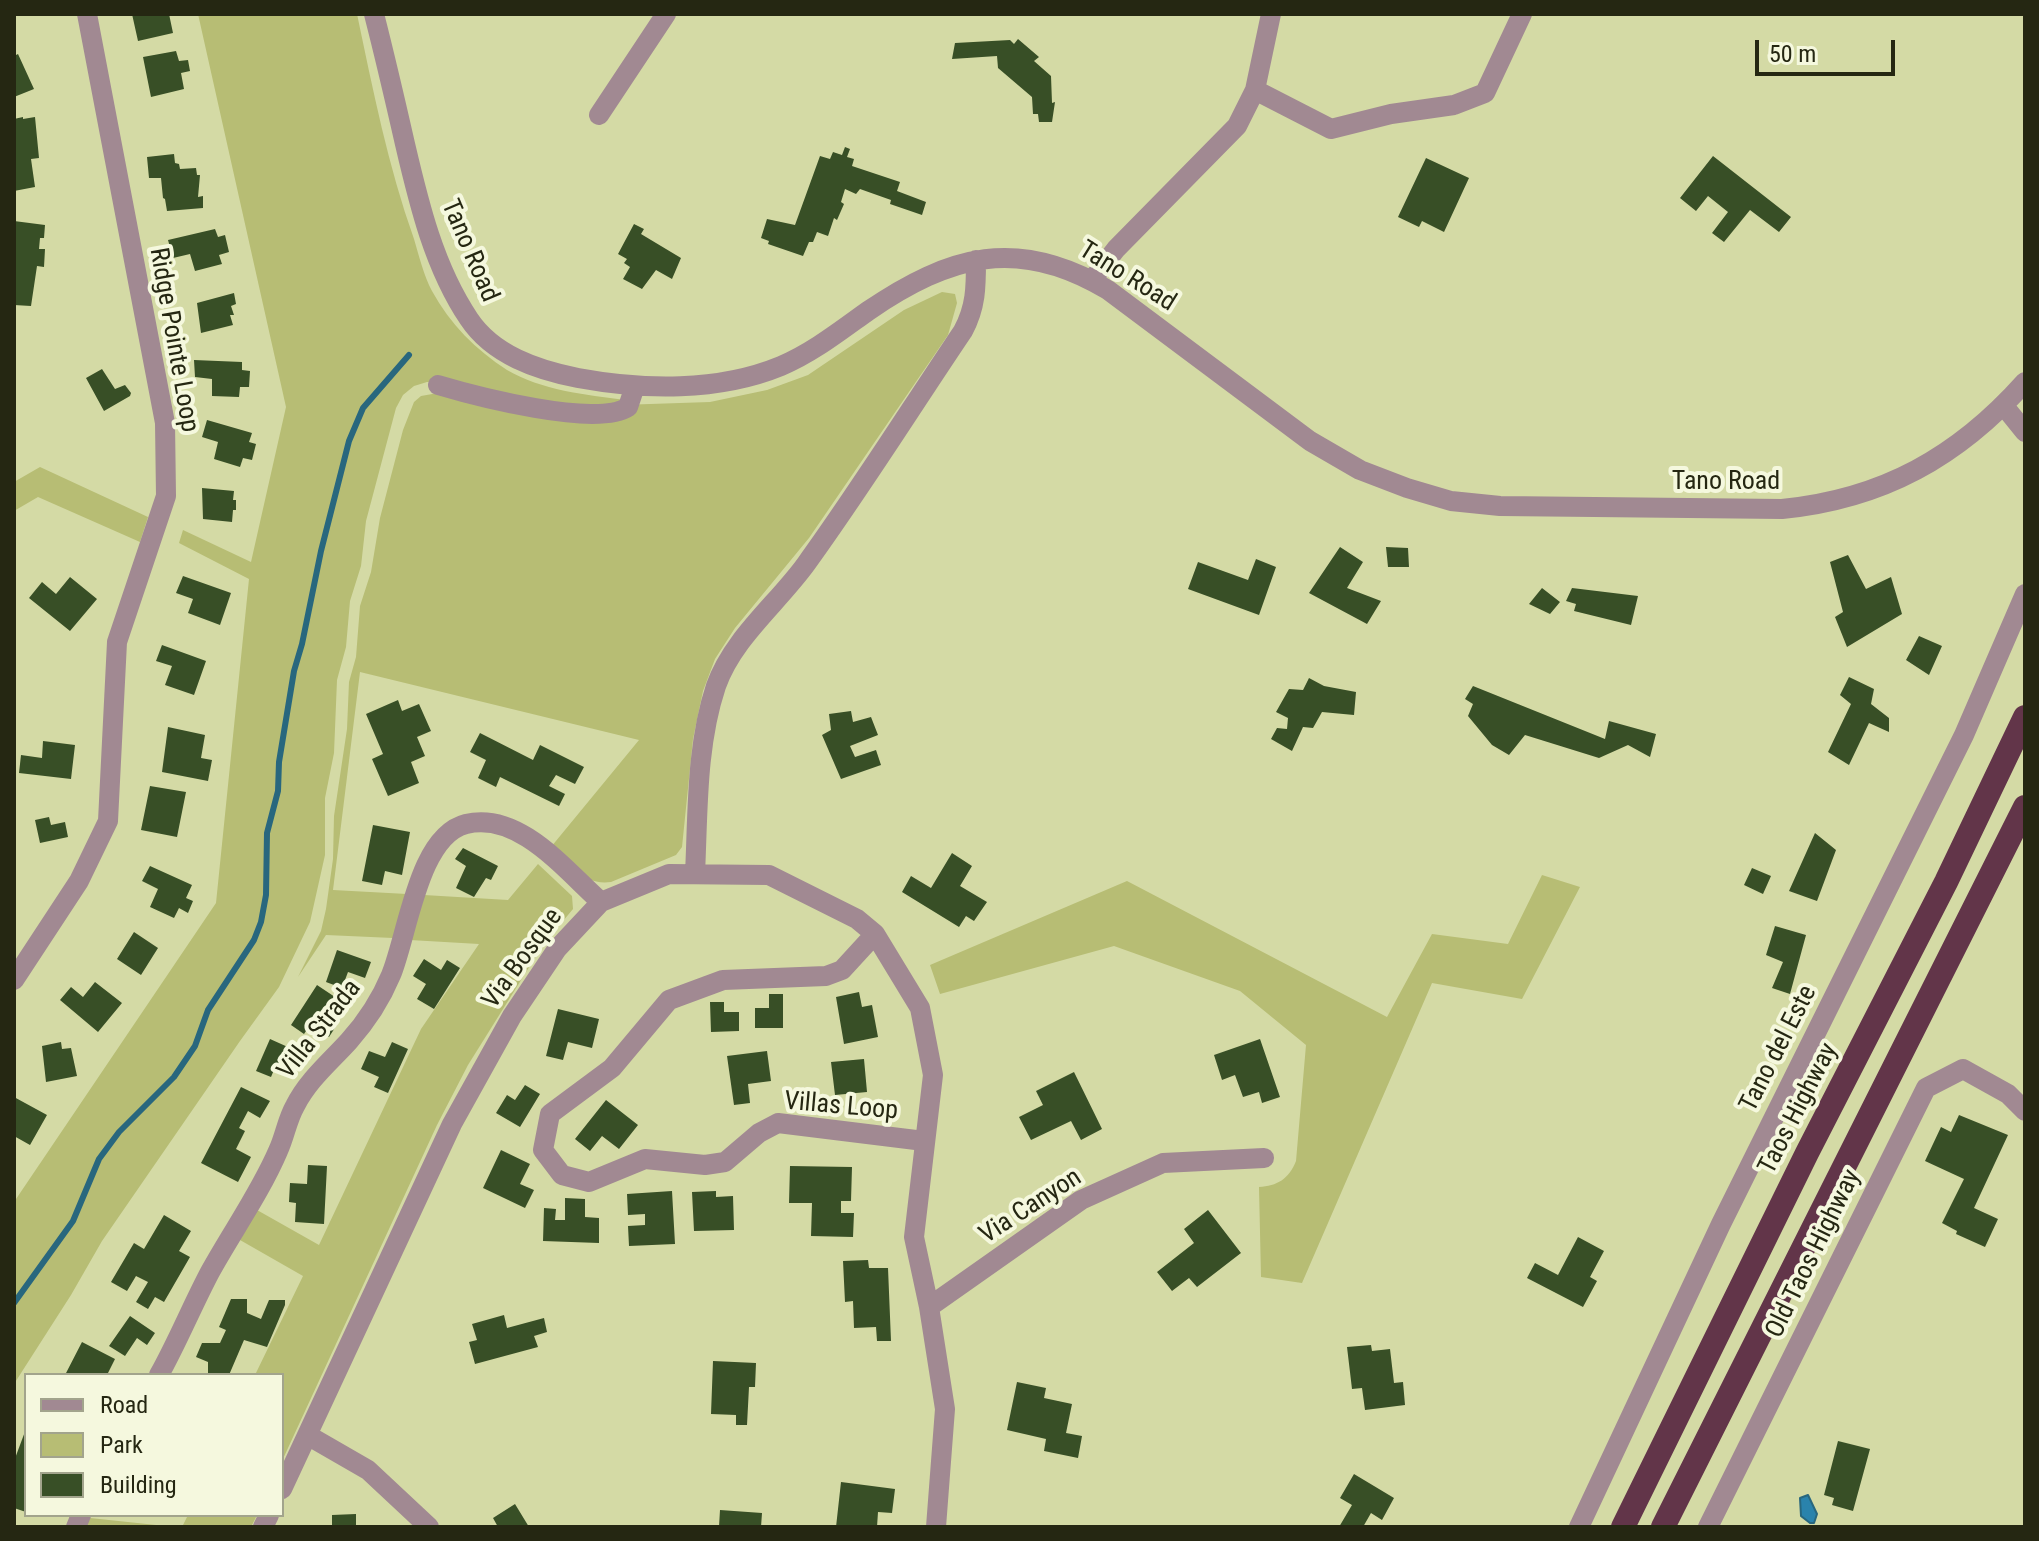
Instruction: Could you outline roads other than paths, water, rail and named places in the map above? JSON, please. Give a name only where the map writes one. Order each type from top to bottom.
[{"type":"highway","name":"Taos Highway","points":[[1623,1527],[1807,1153],[1946,882],[2025,717]]},
{"type":"highway","points":[[1663,1527],[2025,807]]},
{"type":"street","name":"Ridge Pointe Loop","points":[[14,980],[79,881],[108,821],[117,642],[166,496],[165,423],[87,14]]},
{"type":"street","name":"Tano Road","points":[[374,14],[425,221],[450,286],[470,321],[502,351],[539,369],[635,386],[731,381],[799,358],[916,281],[944,268],[976,260],[1036,260],[1075,270],[1092,280],[1125,301],[1310,441],[1335,457],[1395,484],[1451,501],[1476,505],[1782,509],[1820,505],[1888,484],[1923,468],[1955,448],[2004,406],[2025,382]]},
{"type":"street","points":[[599,115],[666,14]]},
{"type":"street","points":[[1092,280],[1116,249],[1237,126],[1255,90],[1271,14]]},
{"type":"street","points":[[1255,90],[1331,129],[1391,114],[1454,105],[1485,93],[1522,14]]},
{"type":"street","points":[[695,874],[701,757],[722,671],[740,643],[808,562],[963,331],[972,316],[976,298],[976,260]]},
{"type":"street","points":[[438,385],[523,406],[614,413],[628,407],[635,386]]},
{"type":"street","points":[[2004,406],[2025,432]]},
{"type":"street","name":"Tano del Este","points":[[1579,1527],[1727,1212],[1964,735],[2025,594]]},
{"type":"street","name":"Villa Strada","points":[[160,1373],[209,1274],[279,1149],[294,1107],[312,1079],[349,1040],[379,999],[391,975],[423,873],[439,841],[450,831],[466,824],[487,822],[516,828],[601,902]]},
{"type":"street","name":"Via Bosque","points":[[284,1485],[460,1110],[512,1016],[557,949],[601,902],[669,874],[769,875],[857,919],[875,934],[920,1008],[933,1075],[914,1237],[945,1409],[936,1527]]},
{"type":"street","name":"Villas Loop","points":[[875,934],[842,970],[826,976],[723,980],[669,1000],[612,1068],[550,1114],[543,1150],[562,1175],[589,1182],[645,1159],[705,1165],[725,1162],[759,1133],[778,1123],[924,1141]]},
{"type":"street","name":"Old Taos Highway","points":[[1708,1527],[1926,1088],[1963,1069],[2008,1094],[2025,1111]]},
{"type":"street","name":"Via Canyon","points":[[929,1307],[1081,1200],[1149,1169],[1163,1163],[1264,1158]]},
{"type":"street","points":[[309,1436],[368,1470],[429,1527]]},
{"type":"water","points":[[1808,1495],[1817,1514],[1814,1523],[1801,1516],[1800,1498]]},
{"type":"waterway","points":[[14,1303],[73,1221],[99,1159],[119,1132],[174,1077],[195,1046],[208,1010],[254,940],[266,895],[267,833],[278,791],[279,762],[294,671],[349,441],[363,408],[409,355]]}]
